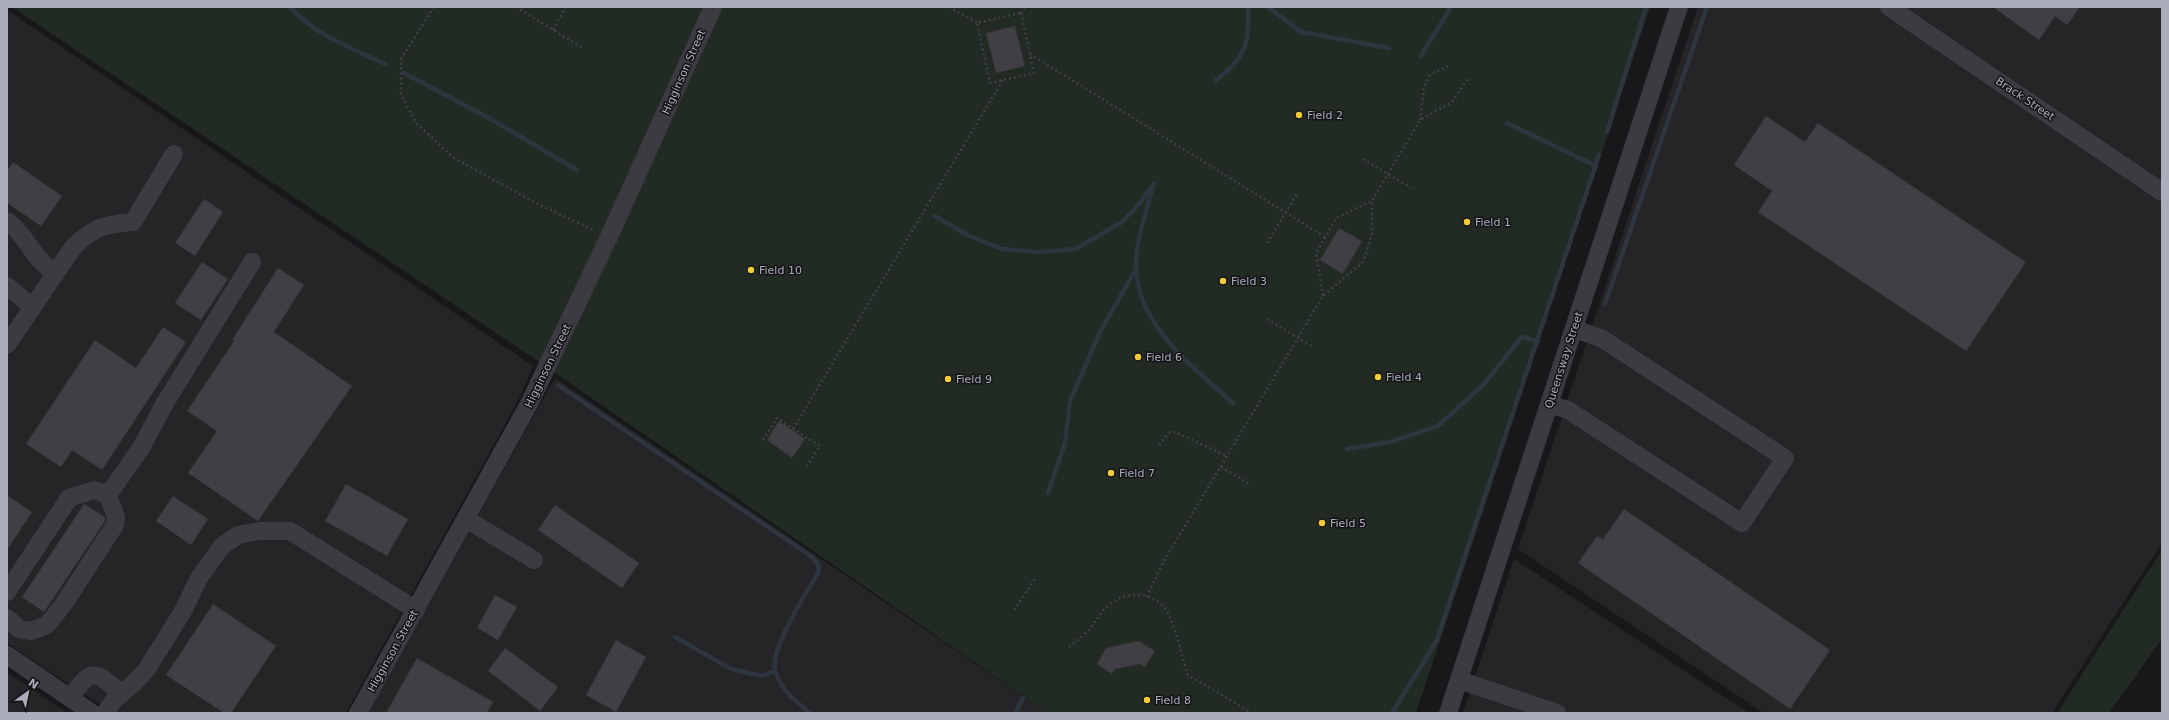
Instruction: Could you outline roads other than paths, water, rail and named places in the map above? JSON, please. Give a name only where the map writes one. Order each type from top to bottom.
[{"type":"street","name":"Higginson Street","points":[[358,713],[529,404],[609,237],[713,7]]},
{"type":"street","name":"Queensway Street","points":[[1448,713],[1679,7]]},
{"type":"street","name":"Brack Street","points":[[1889,7],[2162,192]]},
{"type":"street","points":[[7,346],[74,246],[88,233],[104,225],[133,222],[174,154]]},
{"type":"street","points":[[7,221],[27,240],[36,255],[55,275]]},
{"type":"street","points":[[108,495],[141,448],[165,403],[252,262]]},
{"type":"street","points":[[7,286],[33,307]]},
{"type":"street","points":[[1549,404],[1568,410],[1742,523],[1785,458],[1601,338],[1574,329]]},
{"type":"street","points":[[7,592],[69,498],[94,490],[108,495]]},
{"type":"street","points":[[10,628],[31,631],[39,630],[47,625],[63,605],[115,525],[116,517],[108,495]]},
{"type":"street","points":[[466,519],[534,560]]},
{"type":"street","points":[[105,713],[121,693],[134,683],[147,669],[183,611],[200,578],[222,546],[238,535],[260,531],[290,531],[416,610]]},
{"type":"street","points":[[7,655],[92,713]]},
{"type":"street","points":[[70,698],[82,681],[89,676],[96,674],[101,676],[121,693]]},
{"type":"street","points":[[1459,680],[1533,709],[1556,713]]},
{"type":"waterway","points":[[290,7],[300,17],[322,33],[385,64]]},
{"type":"waterway","points":[[1216,80],[1234,65],[1244,49],[1248,31],[1248,7]]},
{"type":"waterway","points":[[1268,7],[1301,32],[1389,48]]},
{"type":"waterway","points":[[1421,56],[1451,7]]},
{"type":"waterway","points":[[1607,132],[1646,7]]},
{"type":"waterway","points":[[1605,304],[1707,7]]},
{"type":"waterway","points":[[404,73],[487,117],[577,170]]},
{"type":"waterway","points":[[1507,123],[1596,166]]},
{"type":"waterway","points":[[1392,713],[1437,640],[1599,155]]},
{"type":"waterway","points":[[1154,183],[1137,248],[1136,269],[1139,290],[1157,327],[1171,344],[1201,375],[1233,403]]},
{"type":"waterway","points":[[935,216],[967,235],[1002,249],[1039,252],[1076,249],[1122,222],[1140,203],[1151,187]]},
{"type":"waterway","points":[[1048,493],[1065,443],[1070,401],[1100,332],[1136,269]]},
{"type":"waterway","points":[[1347,449],[1390,442],[1438,426],[1483,385],[1522,337],[1538,341]]},
{"type":"waterway","points":[[558,385],[812,557],[818,564],[819,571],[791,620],[778,648],[775,661],[775,671],[781,684],[794,700],[810,713]]},
{"type":"waterway","points":[[675,637],[731,669],[762,676],[775,671]]},
{"type":"waterway","points":[[1015,713],[1023,698]]},
{"type":"place","name":"Field 2","points":[[1299,115]]},
{"type":"place","name":"Field 1","points":[[1467,222]]},
{"type":"place","name":"Field 10","points":[[751,270]]},
{"type":"place","name":"Field 3","points":[[1223,281]]},
{"type":"place","name":"Field 6","points":[[1138,357]]},
{"type":"place","name":"Field 4","points":[[1378,377]]},
{"type":"place","name":"Field 9","points":[[948,379]]},
{"type":"place","name":"Field 7","points":[[1111,473]]},
{"type":"place","name":"Field 5","points":[[1322,523]]},
{"type":"place","name":"Field 8","points":[[1147,700]]}]
